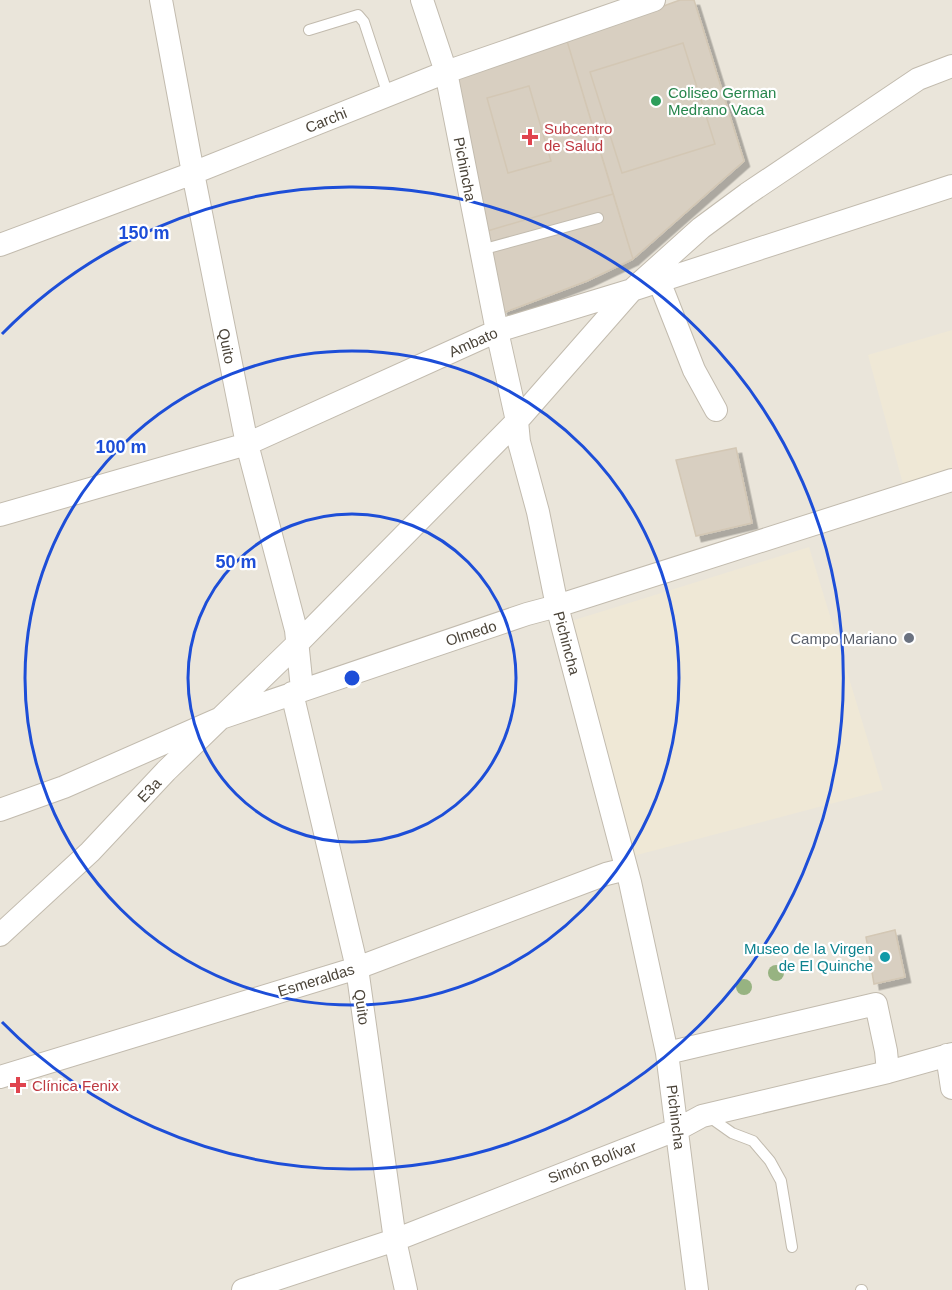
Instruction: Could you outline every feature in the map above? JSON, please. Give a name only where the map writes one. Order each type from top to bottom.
[{"type":"street","name":"Quito","points":[[161,0],[247,444],[296,630],[297,691],[357,968],[395,1240],[406,1290]]},
{"type":"street","name":"Pichincha","points":[[422,0],[446,72],[497,331],[518,421],[519,442],[538,512],[557,606],[626,869],[667,1053],[697,1290]]},
{"type":"street","name":"Carchi","points":[[0,245],[193,173],[446,72],[654,0]]},
{"type":"street","name":"E3a","points":[[0,934],[90,852],[166,771],[297,644],[518,421],[632,290],[701,228],[747,194],[918,79],[952,66]]},
{"type":"street","name":"Ambato","points":[[0,515],[247,444],[497,331],[632,290],[952,186]]},
{"type":"street","points":[[659,281],[694,370],[716,410]]},
{"type":"street","name":"Olmedo","points":[[0,810],[64,787],[221,718],[297,691],[527,614],[952,480]]},
{"type":"street","name":"Esmeraldas","points":[[0,1077],[357,968],[606,873],[626,869]]},
{"type":"street","points":[[667,1053],[876,1004],[888,1072]]},
{"type":"street","points":[[949,1054],[952,1088]]},
{"type":"street","name":"Simón Bolívar","points":[[243,1290],[395,1240],[678,1129],[707,1115],[888,1072],[949,1054]]},
{"type":"lane","points":[[309,30],[358,15],[364,22],[388,95]]},
{"type":"lane","points":[[481,250],[598,218]]},
{"type":"lane","points":[[707,1115],[732,1133],[753,1141],[771,1161],[781,1181],[792,1247]]},
{"type":"shaded area","points":[[0,0],[952,0],[952,1290],[0,1290]]},
{"type":"shaded area","points":[[952,330],[952,468],[903,484],[868,355]]},
{"type":"shaded area","points":[[809,547],[883,790],[633,856],[568,622]]},
{"type":"building","name":"Coliseo German Medrano Vaca","points":[[680,0],[694,0],[744,161],[633,259],[567,41]]},
{"type":"building","name":"Subcentro de Salud","points":[[567,41],[613,194],[484,232],[452,80]]},
{"type":"building","points":[[683,43],[715,144],[622,173],[590,72]]},
{"type":"building","points":[[529,86],[551,161],[508,173],[487,98]]},
{"type":"building","points":[[613,194],[633,259],[587,281],[503,313],[484,232]]},
{"type":"building","points":[[736,448],[752,523],[696,536],[676,460]]},
{"type":"building","name":"Museo de la Virgen de El Quinche","points":[[895,930],[905,977],[874,984],[866,937]]},
{"type":"place","name":"Coliseo German Medrano Vaca","points":[[656,101]]},
{"type":"place","name":"Subcentro de Salud","points":[[530,137]]},
{"type":"place","name":"Campo Mariano","points":[[909,638]]},
{"type":"place","name":"Museo de la Virgen de El Quinche","points":[[885,957]]},
{"type":"place","name":"Clínica Fenix","points":[[18,1085]]}]
